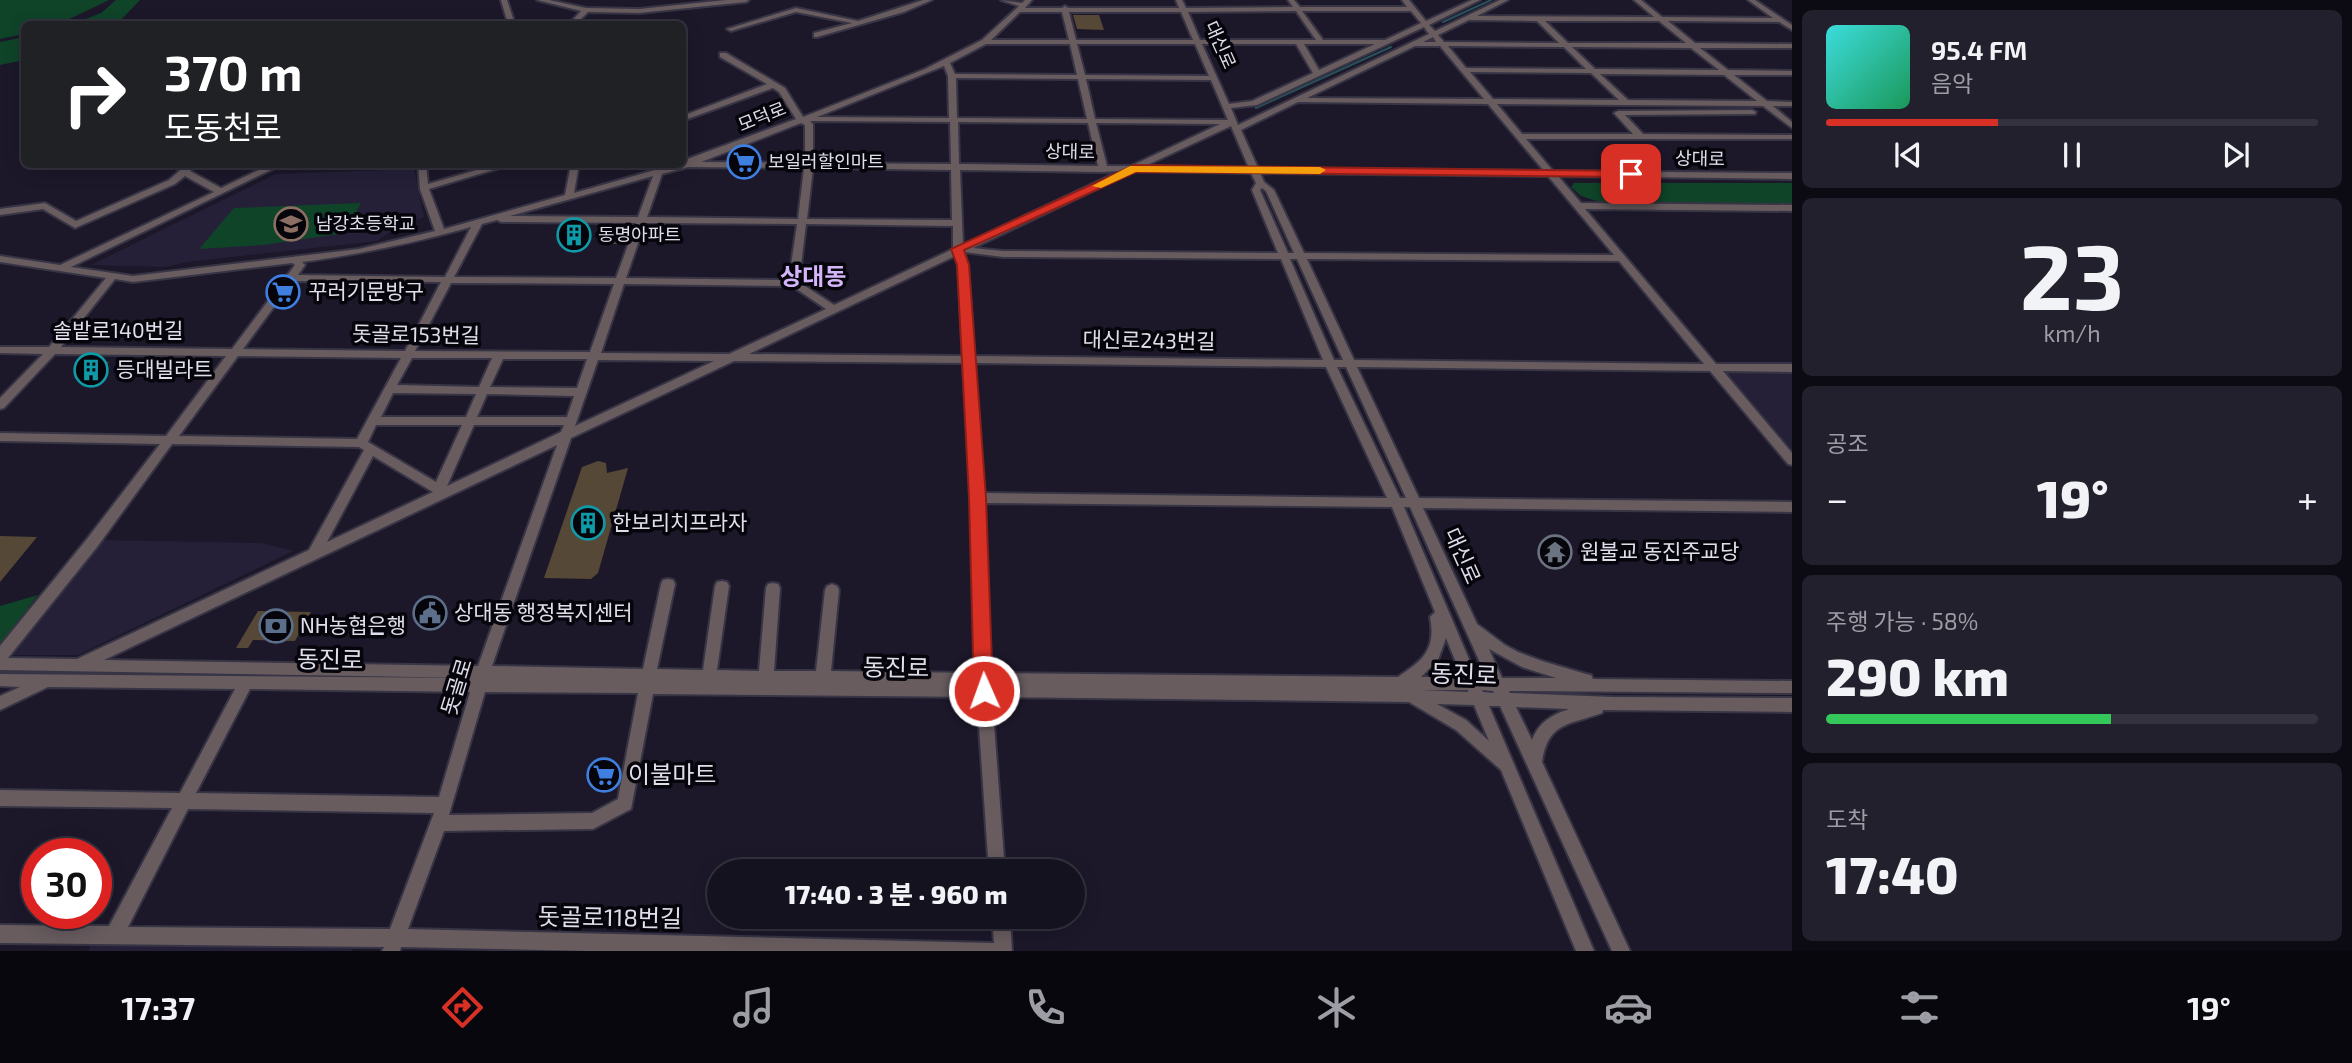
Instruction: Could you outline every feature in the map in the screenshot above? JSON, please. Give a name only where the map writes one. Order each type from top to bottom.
[{"type":"street","points":[[504,0],[511,21]]},
{"type":"street","points":[[540,0],[586,9],[639,11],[746,0]]},
{"type":"street","points":[[817,35],[855,22],[883,19],[929,0]]},
{"type":"street","points":[[1004,0],[1023,5],[1065,8],[1181,4],[1297,9],[1412,9]]},
{"type":"street","points":[[1291,0],[1320,41]]},
{"type":"street","points":[[1405,0],[1792,461]]},
{"type":"street","points":[[1228,106],[1250,105],[1477,0]]},
{"type":"street","points":[[0,703],[442,491],[566,437],[958,249],[1234,124],[1267,114],[1505,0]]},
{"type":"street","points":[[1637,0],[1792,126]]},
{"type":"street","points":[[1751,0],[1792,28]]},
{"type":"street","name":"대신로","points":[[1181,4],[1260,183],[1270,190],[1621,951]]},
{"type":"street","name":"모덕로","points":[[686,163],[946,63],[985,41],[1023,5]]},
{"type":"street","points":[[1065,8],[1103,169]]},
{"type":"street","points":[[576,21],[586,9]]},
{"type":"street","points":[[731,29],[796,10],[855,22]]},
{"type":"street","points":[[1466,18],[1780,20]]},
{"type":"street","points":[[1538,18],[1626,103]]},
{"type":"street","points":[[1435,19],[1439,23],[1452,25]]},
{"type":"street","points":[[1410,31],[1422,34],[1424,38]]},
{"type":"street","points":[[985,41],[1385,43]]},
{"type":"street","points":[[1298,41],[1318,74]]},
{"type":"street","points":[[1416,44],[1441,42],[1792,46]]},
{"type":"street","points":[[723,55],[782,90],[800,118],[810,127],[809,164],[794,283]]},
{"type":"street","points":[[946,63],[952,76],[958,249],[963,265],[978,498],[983,685],[996,859]]},
{"type":"street","points":[[1465,70],[1792,73]]},
{"type":"street","points":[[952,76],[1214,78]]},
{"type":"street","points":[[686,117],[773,85]]},
{"type":"street","points":[[1296,100],[1792,104]]},
{"type":"street","points":[[1250,105],[1256,112],[1267,114]]},
{"type":"street","points":[[1641,136],[1618,113],[1775,112]]},
{"type":"street","points":[[800,118],[1234,124]]},
{"type":"street","points":[[1519,136],[1792,137]]},
{"type":"street","name":"상대로","points":[[686,164],[1792,176]]},
{"type":"street","points":[[0,212],[45,206],[75,225],[139,198],[185,173],[189,168]]},
{"type":"street","points":[[262,168],[266,170]]},
{"type":"street","points":[[59,269],[270,168]]},
{"type":"street","points":[[422,168],[424,188],[440,232]]},
{"type":"street","points":[[424,188],[495,168]]},
{"type":"street","points":[[569,195],[574,168]]},
{"type":"street","name":"모덕로","points":[[0,259],[111,278],[170,277],[375,249],[673,168]]},
{"type":"street","points":[[185,173],[221,192]]},
{"type":"street","name":"돗골로","points":[[393,944],[439,823],[481,679],[658,174]]},
{"type":"street","name":"대신로","points":[[1260,183],[1256,190],[1330,363],[1396,503],[1585,951]]},
{"type":"street","points":[[1578,206],[1792,208]]},
{"type":"street","points":[[589,218],[957,223]]},
{"type":"street","name":"모덕로","points":[[483,220],[589,218]]},
{"type":"street","points":[[314,553],[366,446],[374,421],[483,220]]},
{"type":"street","points":[[958,249],[1003,254],[1622,258]]},
{"type":"street","points":[[0,657],[170,441],[237,351],[300,265],[295,260]]},
{"type":"street","points":[[0,405],[52,351],[111,278]]},
{"type":"street","points":[[291,278],[794,283],[832,308]]},
{"type":"street","name":"솔밭로140번길","points":[[0,350],[237,351]]},
{"type":"street","name":"돗골로153번길","points":[[237,351],[593,357]]},
{"type":"street","points":[[442,491],[499,355]]},
{"type":"street","points":[[593,357],[726,358]]},
{"type":"street","name":"대신로243번길","points":[[726,358],[1792,368]]},
{"type":"street","points":[[392,389],[581,392]]},
{"type":"street","points":[[374,421],[571,421]]},
{"type":"street","points":[[0,437],[366,446],[442,491]]},
{"type":"street","points":[[978,498],[1792,507]]},
{"type":"street","points":[[439,823],[593,821],[625,804],[668,584]]},
{"type":"street","points":[[709,676],[722,586]]},
{"type":"street","points":[[766,677],[773,588]]},
{"type":"street","points":[[822,677],[832,590]]},
{"type":"street","points":[[1401,683],[1438,649],[1441,636],[1437,603]]},
{"type":"street","points":[[1468,620],[1495,647],[1523,660],[1603,685]]},
{"type":"street","name":"동진로","points":[[0,664],[481,679],[983,685],[1411,696],[1476,691],[1497,684],[1792,687]]},
{"type":"street","name":"동진로","points":[[648,681],[709,676],[822,677],[983,685],[1401,683],[1476,691],[1504,700],[1613,704],[1792,705]]},
{"type":"street","name":"동진로","points":[[0,680],[246,682],[481,679]]},
{"type":"street","points":[[114,935],[246,682]]},
{"type":"street","points":[[1411,696],[1461,725],[1509,769]]},
{"type":"street","points":[[1534,762],[1535,741],[1544,729],[1578,712],[1613,704]]},
{"type":"street","points":[[0,798],[445,805]]},
{"type":"street","points":[[1002,929],[1003,951]]},
{"type":"street","points":[[0,934],[393,944]]},
{"type":"street","name":"돗골로118번길","points":[[393,944],[990,951]]},
{"type":"shaded area","name":"남강초등학교","points":[[414,169],[424,217],[391,231],[377,241],[187,262],[165,267],[91,265],[276,174]]},
{"type":"shaded area","points":[[1726,373],[1792,373],[1792,451]]},
{"type":"shaded area","points":[[100,540],[261,543],[293,551],[78,655],[12,655]]},
{"type":"shaded area","points":[[92,943],[351,947],[353,951],[88,951]]},
{"type":"green space","points":[[0,0],[109,0],[65,21],[21,21],[21,35],[0,39]]},
{"type":"green space","points":[[116,0],[140,0],[120,21],[81,21],[101,13]]},
{"type":"green space","points":[[21,38],[21,61],[0,65],[0,42]]},
{"type":"green space","points":[[1574,183],[1792,183],[1792,204],[1600,202],[1581,196],[1571,187]]},
{"type":"green space","points":[[361,203],[345,233],[263,245],[199,249],[234,208]]},
{"type":"green space","points":[[38,595],[0,645],[0,606]]},
{"type":"building","points":[[1073,15],[1099,15],[1104,30],[1077,29]]},
{"type":"building","points":[[613,225],[627,226],[620,244],[606,244]]},
{"type":"building","name":"등대빌라트","points":[[88,361],[109,362],[94,378],[74,378]]},
{"type":"building","name":"한보리치프라자","points":[[598,461],[606,463],[607,473],[628,468],[598,573],[591,579],[544,578],[582,467]]},
{"type":"building","points":[[0,536],[37,537],[0,582]]},
{"type":"building","name":"NH농협은행","points":[[258,611],[311,612],[295,641],[253,640],[248,648],[236,648]]},
{"type":"waterway","points":[[1443,22],[1491,0]]},
{"type":"waterway","points":[[1256,108],[1391,47]]},
{"type":"slow traffic","points":[[1097,186],[1134,168],[1320,170]]},
{"type":"place","name":"보일러할인마트","points":[[744,162]]},
{"type":"place","name":"남강초등학교","points":[[291,224]]},
{"type":"place","name":"동명아파트","points":[[574,235]]},
{"type":"place","name":"꾸러기문방구","points":[[283,292]]},
{"type":"place","name":"등대빌라트","points":[[91,370]]},
{"type":"place","name":"한보리치프라자","points":[[588,523]]},
{"type":"place","name":"원불교 동진주교당","points":[[1555,552]]},
{"type":"place","name":"상대동 행정복지센터","points":[[430,613]]},
{"type":"place","name":"NH농협은행","points":[[276,626]]},
{"type":"place","name":"이불마트","points":[[604,775]]},
{"type":"district","name":"상대동","points":[[813,277]]},
{"type":"route","points":[[984,691],[978,498],[963,265],[958,249],[1134,168],[1631,174]]}]
